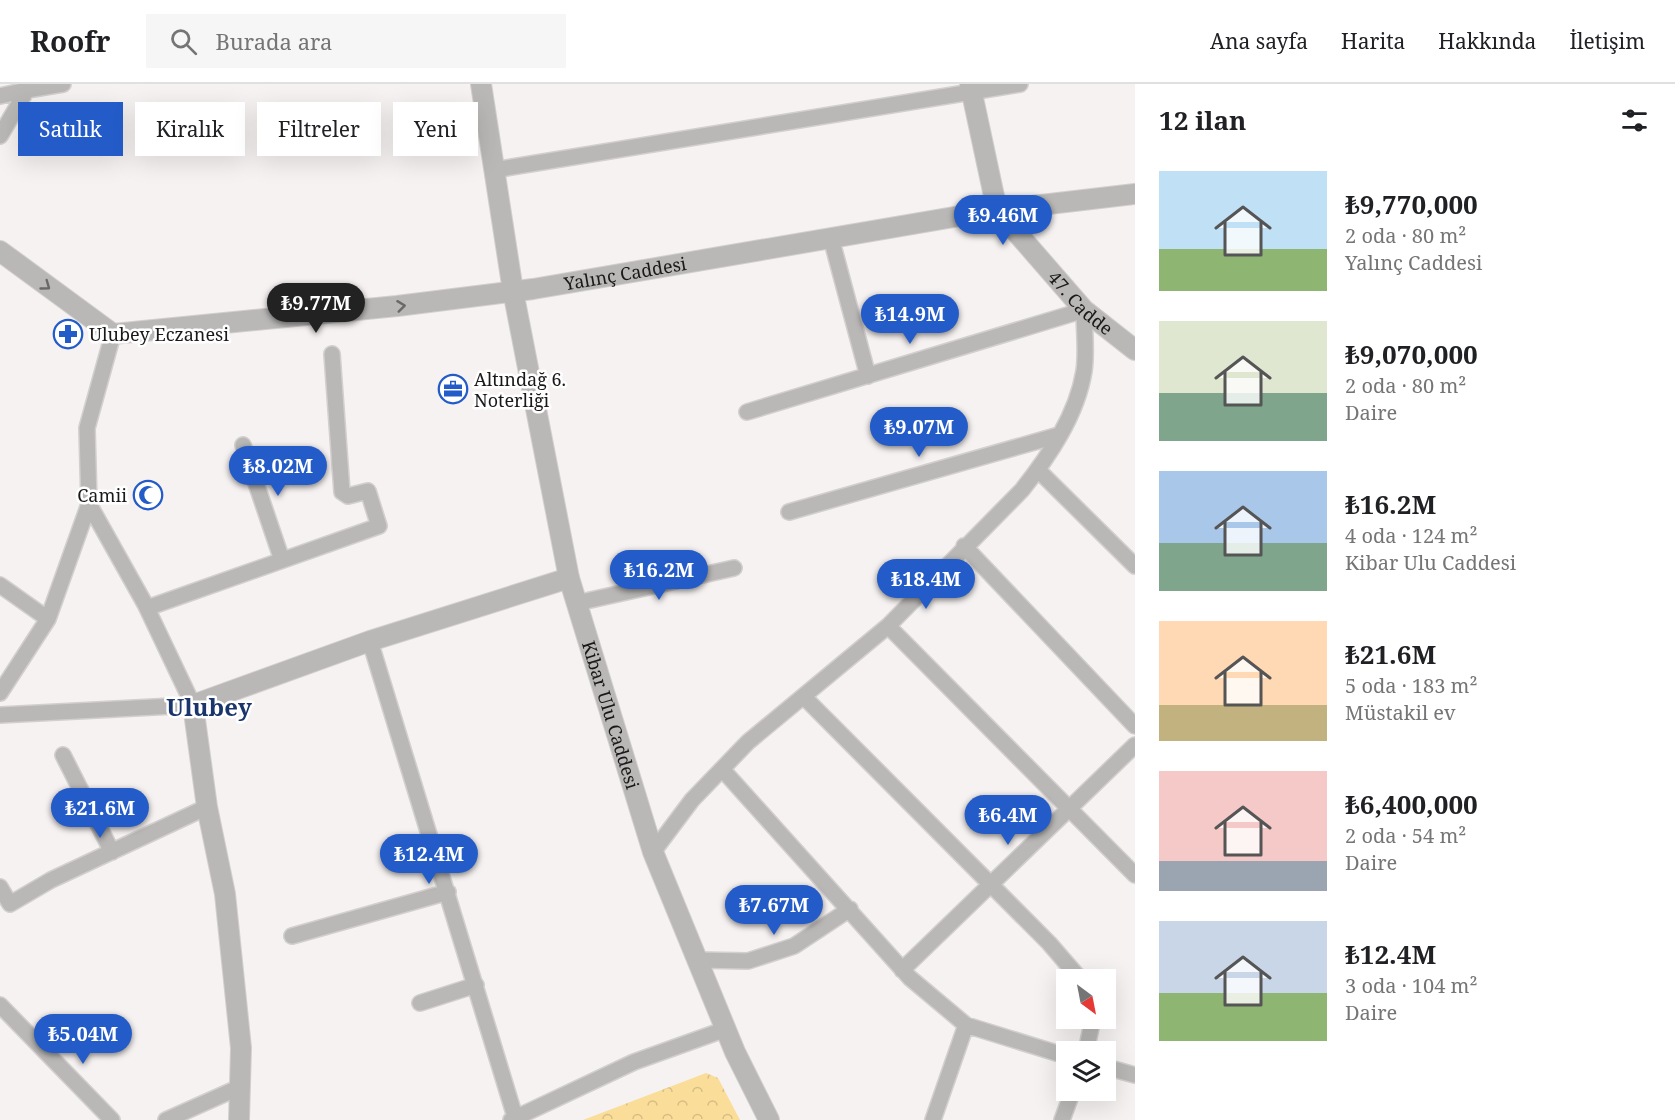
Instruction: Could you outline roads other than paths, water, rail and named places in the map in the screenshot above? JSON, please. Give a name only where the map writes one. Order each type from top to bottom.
[{"type":"street","points":[[0,96],[63,84]]},
{"type":"street","name":"Kibar Ulu Caddesi","points":[[481,84],[513,291],[569,578],[653,852],[726,1029],[769,1120]]},
{"type":"street","points":[[495,170],[971,88],[1020,84]]},
{"type":"street","name":"47. Cadde","points":[[971,88],[997,210],[1084,310],[1135,350]]},
{"type":"street","points":[[0,136],[27,90]]},
{"type":"street","name":"Yalınç Caddesi","points":[[113,334],[376,309],[513,291],[997,210],[1135,194]]},
{"type":"street","points":[[831,238],[868,376]]},
{"type":"street","points":[[0,251],[113,334],[87,428],[89,504],[48,619],[0,693]]},
{"type":"street","points":[[653,852],[692,800],[748,742],[888,626],[964,546],[1022,490],[1038,470],[1069,418],[1084,370],[1084,310],[747,412]]},
{"type":"street","points":[[147,608],[379,526],[368,491],[348,496],[342,492],[332,354]]},
{"type":"street","points":[[789,512],[1059,435]]},
{"type":"street","points":[[243,445],[282,560]]},
{"type":"street","points":[[1038,470],[1135,566]]},
{"type":"street","points":[[89,504],[147,608],[193,705],[207,807],[225,894],[241,1048],[239,1120]]},
{"type":"street","points":[[964,546],[1135,726]]},
{"type":"street","points":[[577,603],[734,568]]},
{"type":"street","points":[[0,715],[193,705],[370,641],[569,578]]},
{"type":"street","points":[[0,585],[48,619]]},
{"type":"street","points":[[888,626],[1135,874]]},
{"type":"street","points":[[370,641],[448,892],[514,1119],[634,1062],[726,1029]]},
{"type":"street","points":[[804,697],[1049,943],[1071,969]]},
{"type":"street","points":[[902,970],[1135,745]]},
{"type":"street","points":[[63,755],[112,852]]},
{"type":"street","points":[[722,769],[850,909],[902,970],[966,1025],[1056,1053]]},
{"type":"street","points":[[0,887],[10,904],[207,807]]},
{"type":"street","points":[[292,936],[448,892]]},
{"type":"street","points":[[698,960],[748,961],[794,946],[850,909]]},
{"type":"street","points":[[420,1003],[476,985]]},
{"type":"street","points":[[0,1005],[112,1120]]},
{"type":"street","points":[[933,1120],[966,1025]]},
{"type":"street","points":[[1116,1070],[1135,1076]]},
{"type":"street","points":[[166,1120],[240,1087]]},
{"type":"street","points":[[1062,1120],[1068,1101]]},
{"type":"place","name":"Ulubey Eczanesi","points":[[68,334]]},
{"type":"place","name":"Altındağ 6. Noterliği","points":[[453,389]]},
{"type":"place","name":"Camii","points":[[148,495]]},
{"type":"district","name":"Ulubey","points":[[209,706]]}]
